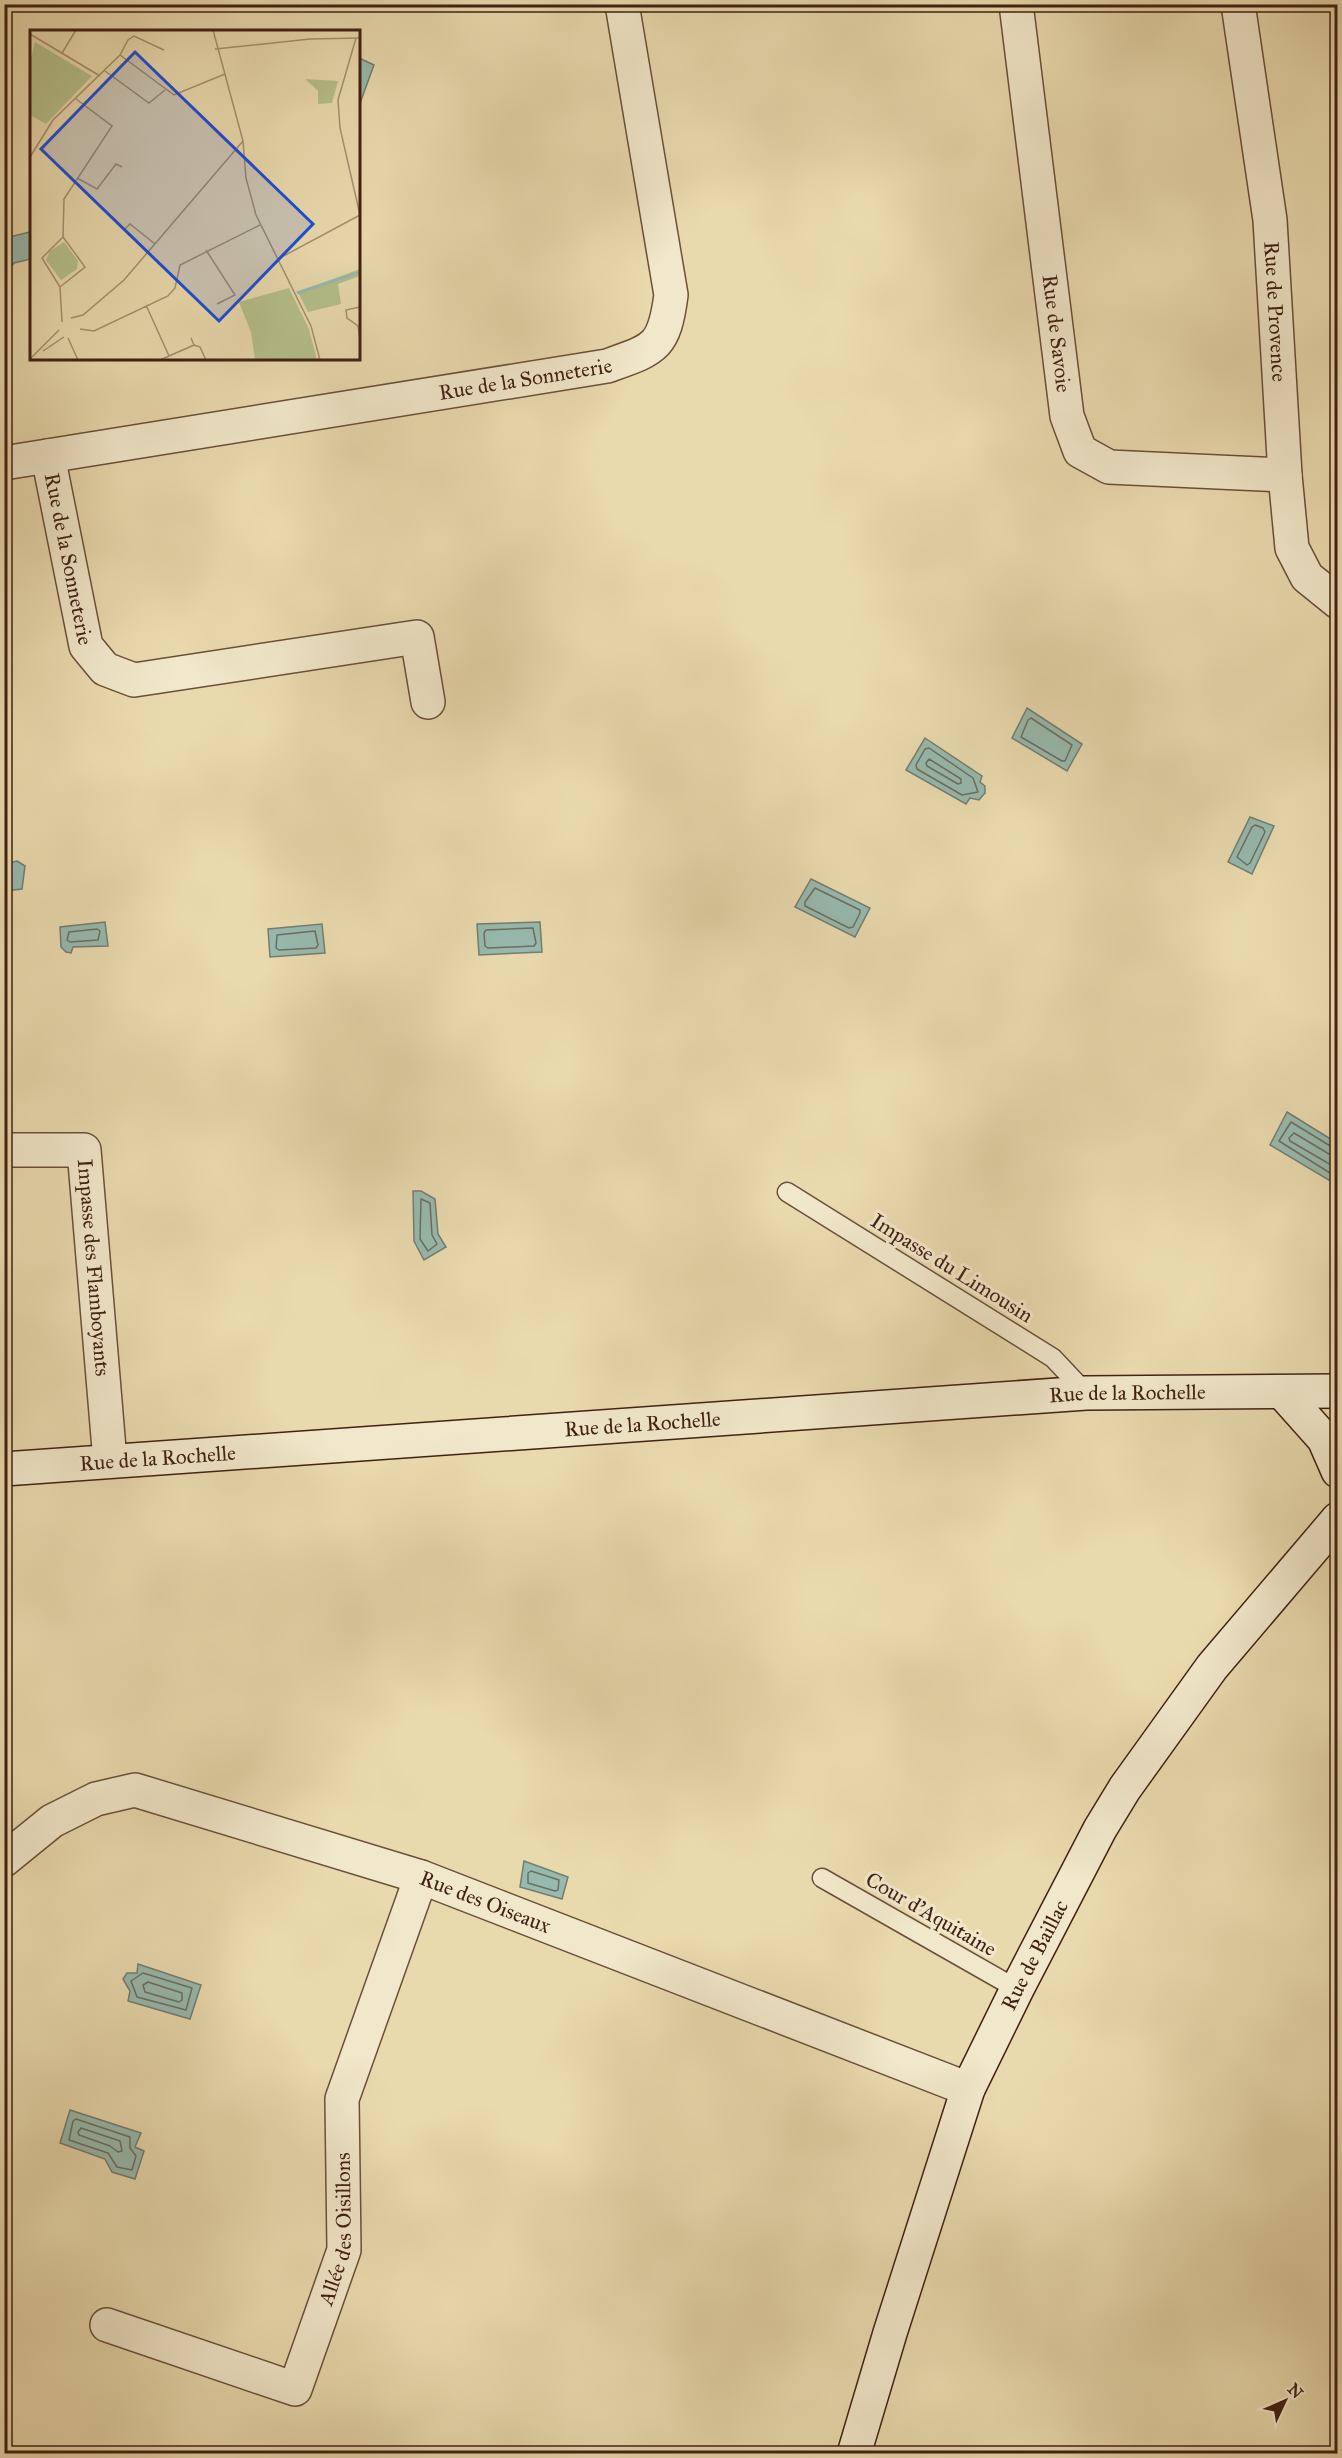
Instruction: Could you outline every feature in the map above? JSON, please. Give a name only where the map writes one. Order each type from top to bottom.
[{"type":"street","name":"Rue de la Sonneterie","points":[[4,463],[607,366],[640,354],[658,342],[667,325],[671,295],[622,4]]},
{"type":"street","name":"Rue de Savoie","points":[[1016,4],[1067,416],[1080,451],[1109,467],[1285,475]]},
{"type":"street","name":"Rue de Provence","points":[[1238,4],[1270,220],[1285,475],[1292,548],[1307,577],[1338,602]]},
{"type":"street","name":"Rue de la Sonneterie","points":[[48,456],[86,646],[105,669],[134,680],[417,637],[428,702]]},
{"type":"street","name":"Impasse des Flamboyants","points":[[8,1150],[84,1150],[110,1461]]},
{"type":"street","name":"Rue de la Rochelle","points":[[4,1469],[1086,1393],[1338,1391]]},
{"type":"street","points":[[1283,1393],[1324,1439],[1338,1471]]},
{"type":"street","name":"Rue de Baillac","points":[[861,2452],[890,2333],[968,2089],[1017,1989],[1100,1829],[1125,1788],[1212,1667],[1338,1519]]},
{"type":"street","name":"Rue des Oiseaux","points":[[4,1860],[52,1821],[96,1799],[135,1790],[421,1876],[968,2089]]},
{"type":"street","name":"Allée des Oisillons","points":[[107,2325],[295,2389],[344,2250],[342,2099],[421,1876]]},
{"type":"lane","name":"Impasse du Limousin","points":[[787,1192],[1053,1358],[1086,1393]]},
{"type":"lane","name":"Cour d'Aquitaine","points":[[822,1878],[1017,1989]]},
{"type":"water","points":[[360,58],[374,65],[360,103]]},
{"type":"water","points":[[30,232],[30,259],[14,263],[10,268],[5,269],[5,238]]},
{"type":"water","points":[[1027,708],[1082,744],[1067,771],[1012,738]]},
{"type":"water","points":[[925,738],[982,776],[980,782],[985,786],[985,793],[979,800],[970,798],[966,804],[906,770]]},
{"type":"water","points":[[1250,817],[1274,826],[1252,874],[1228,862]]},
{"type":"water","points":[[17,861],[25,866],[22,889],[5,891],[5,864]]},
{"type":"water","points":[[811,879],[870,908],[855,937],[795,907]]},
{"type":"water","points":[[105,922],[108,946],[73,947],[71,953],[61,947],[60,927]]},
{"type":"water","points":[[540,922],[542,952],[479,955],[477,924]]},
{"type":"water","points":[[322,924],[325,953],[270,957],[268,929]]},
{"type":"water","points":[[1287,1112],[1337,1143],[1337,1185],[1270,1145]]},
{"type":"water","points":[[413,1191],[421,1191],[435,1199],[438,1234],[446,1247],[424,1260],[414,1241]]},
{"type":"water","points":[[524,1861],[568,1877],[562,1899],[520,1887]]},
{"type":"water","points":[[138,1964],[201,1985],[190,2019],[128,2001],[130,1991],[123,1979],[127,1973],[137,1973]]},
{"type":"water","points":[[70,2110],[141,2133],[135,2147],[144,2151],[135,2179],[112,2172],[105,2159],[60,2143]]}]
